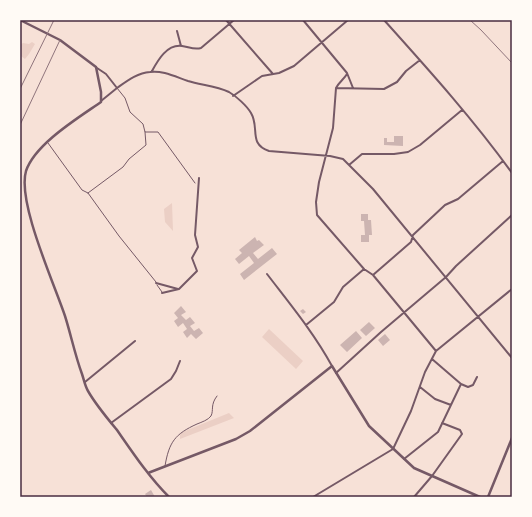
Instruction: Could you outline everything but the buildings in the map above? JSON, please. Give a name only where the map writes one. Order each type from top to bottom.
[{"type":"street","points":[[20,20],[60,40],[106,74],[117,88]]},
{"type":"street","points":[[226,20],[273,74]]},
{"type":"street","points":[[152,71],[165,52],[177,46],[197,49],[201,48],[234,20]]},
{"type":"street","points":[[303,20],[347,72],[353,88]]},
{"type":"street","points":[[233,96],[262,76],[279,73],[294,66],[348,20]]},
{"type":"street","points":[[384,20],[462,110],[512,173]]},
{"type":"street","points":[[177,31],[181,46]]},
{"type":"street","points":[[336,88],[384,89],[397,82],[406,71],[420,60]]},
{"type":"street","points":[[96,67],[100,102]]},
{"type":"street","points":[[169,497],[148,473],[88,391],[76,358],[60,302],[30,216],[26,199],[26,172],[36,153],[47,142],[117,88],[136,76],[152,71],[162,72],[229,92],[252,113],[257,142],[260,147],[269,151],[326,155],[340,158],[373,189],[512,358]]},
{"type":"street","points":[[347,72],[336,88],[333,128],[319,182],[316,202],[317,215],[364,269],[373,275],[436,351]]},
{"type":"street","points":[[349,165],[362,154],[394,154],[408,152],[420,145],[462,110]]},
{"type":"street","points":[[373,275],[411,242],[413,236],[445,205],[458,199],[503,161]]},
{"type":"street","points":[[162,293],[179,289],[198,271],[192,258],[198,247],[195,235],[199,178]]},
{"type":"street","points":[[336,373],[446,277],[512,215]]},
{"type":"street","points":[[306,325],[334,302],[343,287],[364,269]]},
{"type":"street","points":[[267,274],[319,344],[369,426],[414,468],[480,497]]},
{"type":"street","points":[[156,283],[179,289]]},
{"type":"street","points":[[313,497],[393,449],[411,411],[436,351],[512,289]]},
{"type":"street","points":[[85,382],[135,341]]},
{"type":"street","points":[[432,359],[461,384],[468,387],[473,385],[478,377]]},
{"type":"street","points":[[112,423],[171,379],[180,361]]},
{"type":"street","points":[[148,473],[236,439],[250,431],[332,366]]},
{"type":"street","points":[[404,459],[438,432],[461,384]]},
{"type":"street","points":[[420,387],[435,399],[451,405]]},
{"type":"street","points":[[414,497],[432,476],[462,434],[460,430],[442,424]]},
{"type":"street","points":[[488,497],[512,438]]},
{"type":"lane","points":[[88,193],[123,167],[129,159],[146,145],[143,124],[130,112],[125,98],[117,88]]},
{"type":"lane","points":[[145,132],[158,132],[195,183]]},
{"type":"lane","points":[[47,142],[82,190],[88,193],[162,293]]},
{"type":"lane","points":[[165,467],[168,450],[179,433],[207,420],[211,415],[213,402],[218,396]]},
{"type":"shaded area","points":[[32,42],[35,44],[29,54],[25,59],[21,56],[20,62],[20,45],[23,43],[29,44]]},
{"type":"shaded area","points":[[172,203],[173,231],[165,222],[164,209]]},
{"type":"shaded area","points":[[269,329],[303,361],[296,369],[262,337]]},
{"type":"shaded area","points":[[229,413],[234,418],[180,439],[180,433]]},
{"type":"railway","points":[[20,89],[54,20]]},
{"type":"railway","points":[[470,20],[512,63]]},
{"type":"railway","points":[[20,125],[60,40]]}]
